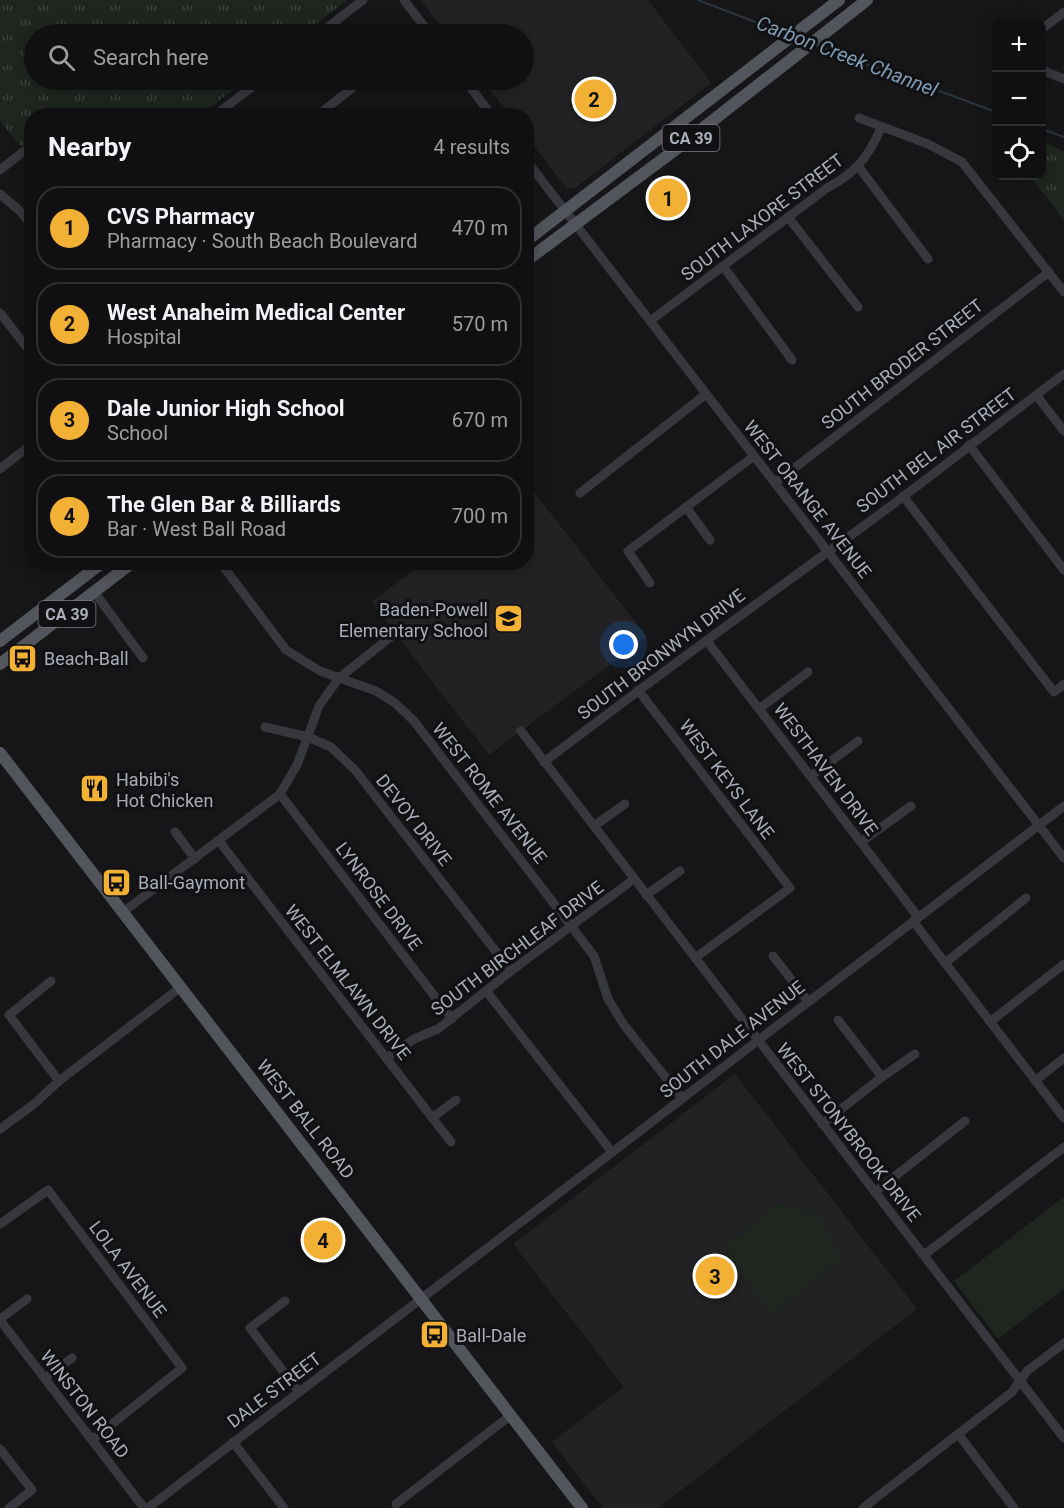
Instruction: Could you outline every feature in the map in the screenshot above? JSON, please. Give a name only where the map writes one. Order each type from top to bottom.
[{"type":"main road","name":"CA 39","points":[[534,235],[839,0]]},
{"type":"main road","name":"CA 39","points":[[534,255],[672,153],[867,0]]},
{"type":"main road","name":"CA 39","points":[[0,640],[92,570]]},
{"type":"main road","name":"CA 39","points":[[0,664],[123,570]]},
{"type":"main road","name":"WEST BALL ROAD","points":[[0,753],[582,1508]]},
{"type":"street","points":[[332,24],[363,0]]},
{"type":"street","points":[[404,0],[422,24]]},
{"type":"street","points":[[1046,25],[1064,12]]},
{"type":"street","points":[[1046,72],[1064,79]]},
{"type":"street","points":[[225,108],[248,90]]},
{"type":"street","points":[[326,108],[349,90]]},
{"type":"street","points":[[472,90],[486,108]]},
{"type":"street","points":[[859,118],[928,144],[962,162],[1064,292]]},
{"type":"street","name":"SOUTH LAXORE STREET","points":[[650,321],[827,188],[851,173],[872,148],[881,128]]},
{"type":"street","points":[[0,170],[24,151]]},
{"type":"street","points":[[858,166],[928,259]]},
{"type":"street","name":"WEST ORANGE AVENUE","points":[[534,170],[1064,858]]},
{"type":"street","points":[[0,194],[24,216]]},
{"type":"street","points":[[788,217],[858,307]]},
{"type":"street","points":[[723,266],[792,360]]},
{"type":"street","name":"SOUTH BRODER STREET","points":[[775,483],[1048,272]]},
{"type":"street","points":[[0,313],[24,344]]},
{"type":"street","name":"SOUTH BEL AIR STREET","points":[[828,551],[1064,374]]},
{"type":"street","points":[[580,493],[706,394]]},
{"type":"street","points":[[1036,395],[1064,431]]},
{"type":"street","points":[[969,445],[1064,570]]},
{"type":"street","points":[[0,469],[24,450]]},
{"type":"street","points":[[650,583],[628,551],[754,456]]},
{"type":"street","points":[[903,496],[1054,692],[1064,684]]},
{"type":"street","points":[[686,507],[710,540]]},
{"type":"street","name":"SOUTH BRONWYN DRIVE","points":[[544,762],[828,551]]},
{"type":"street","name":"WEST ROME AVENUE","points":[[226,570],[286,650],[320,671],[376,691],[414,721],[594,956],[608,999],[624,1025],[682,1098]]},
{"type":"street","points":[[95,593],[143,658]]},
{"type":"street","points":[[123,912],[280,794],[297,765],[319,706],[339,678],[393,635]]},
{"type":"street","name":"WESTHAVEN DRIVE","points":[[707,641],[861,842],[945,963],[1064,1118]]},
{"type":"street","points":[[759,709],[808,672]]},
{"type":"street","name":"WEST KEYS LANE","points":[[638,690],[790,888],[695,958]]},
{"type":"street","name":"DEVOY DRIVE","points":[[265,727],[308,737],[331,747],[355,770],[511,971]]},
{"type":"street","name":"WEST STONYBROOK DRIVE","points":[[520,731],[1064,1437]]},
{"type":"street","points":[[811,776],[858,741]]},
{"type":"street","name":"LYNROSE DRIVE","points":[[280,794],[452,1019]]},
{"type":"street","points":[[594,826],[625,804]]},
{"type":"street","points":[[861,842],[911,806]]},
{"type":"street","name":"SOUTH DALE AVENUE","points":[[421,1298],[1064,806]]},
{"type":"street","points":[[175,832],[195,859]]},
{"type":"street","name":"WEST ELMLAWN DRIVE","points":[[219,841],[452,1142]]},
{"type":"street","points":[[646,895],[680,871]]},
{"type":"street","name":"SOUTH BIRCHLEAF DRIVE","points":[[386,1058],[414,1039],[438,1029],[452,1019],[511,971],[634,879]]},
{"type":"street","points":[[945,963],[1026,898]]},
{"type":"street","points":[[773,956],[808,1001]]},
{"type":"street","points":[[990,1022],[1064,964]]},
{"type":"street","points":[[51,981],[9,1015],[58,1081]]},
{"type":"street","points":[[0,1129],[34,1104],[58,1081],[181,987]]},
{"type":"street","points":[[487,992],[612,1152]]},
{"type":"street","points":[[838,1020],[882,1077]]},
{"type":"street","points":[[822,1124],[915,1054]]},
{"type":"street","points":[[1035,1081],[1064,1058]]},
{"type":"street","points":[[432,1118],[456,1100]]},
{"type":"street","points":[[875,1192],[965,1121]]},
{"type":"street","points":[[924,1255],[1064,1147]]},
{"type":"street","name":"LOLA AVENUE","points":[[0,1224],[48,1190],[182,1368],[92,1440]]},
{"type":"street","name":"DALE STREET","points":[[146,1508],[421,1298]]},
{"type":"street","points":[[0,1320],[27,1299]]},
{"type":"street","points":[[285,1301],[250,1328],[299,1392]]},
{"type":"street","name":"WINSTON ROAD","points":[[0,1320],[146,1508]]},
{"type":"street","points":[[863,1508],[1012,1392],[1027,1371],[1064,1343]]},
{"type":"street","points":[[45,1378],[72,1358]]},
{"type":"street","points":[[396,1504],[511,1415]]},
{"type":"street","points":[[959,1435],[1008,1506]]},
{"type":"street","points":[[233,1442],[284,1508]]},
{"type":"street","points":[[0,1449],[32,1490],[9,1508]]},
{"type":"shaded area","points":[[421,0],[648,0],[711,83],[575,188],[567,189],[534,146],[534,108],[504,108],[490,90],[534,90],[534,24],[439,24]]},
{"type":"shaded area","name":"Baden-Powell Elementary School","points":[[534,492],[647,637],[489,755],[371,602],[414,570],[534,570]]},
{"type":"shaded area","points":[[735,1074],[917,1309],[658,1508],[603,1508],[552,1442],[624,1387],[513,1244]]},
{"type":"green space","points":[[0,0],[347,0],[316,24],[24,24],[24,90],[233,90],[209,108],[24,108],[24,146],[20,146],[0,121]]},
{"type":"green space","points":[[1046,144],[1064,151],[1064,220],[1033,180],[1046,180]]},
{"type":"green space","points":[[1064,1197],[1064,1289],[998,1339],[954,1281]]},
{"type":"green space","points":[[778,1204],[816,1213],[842,1259],[773,1314],[723,1248]]},
{"type":"waterway","name":"Carbon Creek Channel","points":[[698,0],[789,35]]},
{"type":"waterway","name":"Carbon Creek Channel","points":[[816,45],[992,111]]},
{"type":"waterway","name":"Carbon Creek Channel","points":[[1046,130],[1064,137]]},
{"type":"place","name":"West Anaheim Medical Center","points":[[594,99]]},
{"type":"place","name":"CVS Pharmacy","points":[[668,198]]},
{"type":"place","name":"Baden-Powell Elementary School","points":[[509,619]]},
{"type":"place","name":"Beach-Ball","points":[[23,658]]},
{"type":"place","name":"Habibi's Hot Chicken","points":[[95,789]]},
{"type":"place","name":"Ball-Gaymont","points":[[117,882]]},
{"type":"place","name":"The Glen Bar & Billiards","points":[[323,1240]]},
{"type":"place","name":"Dale Junior High School","points":[[715,1276]]},
{"type":"place","name":"Ball-Dale","points":[[435,1335]]}]
